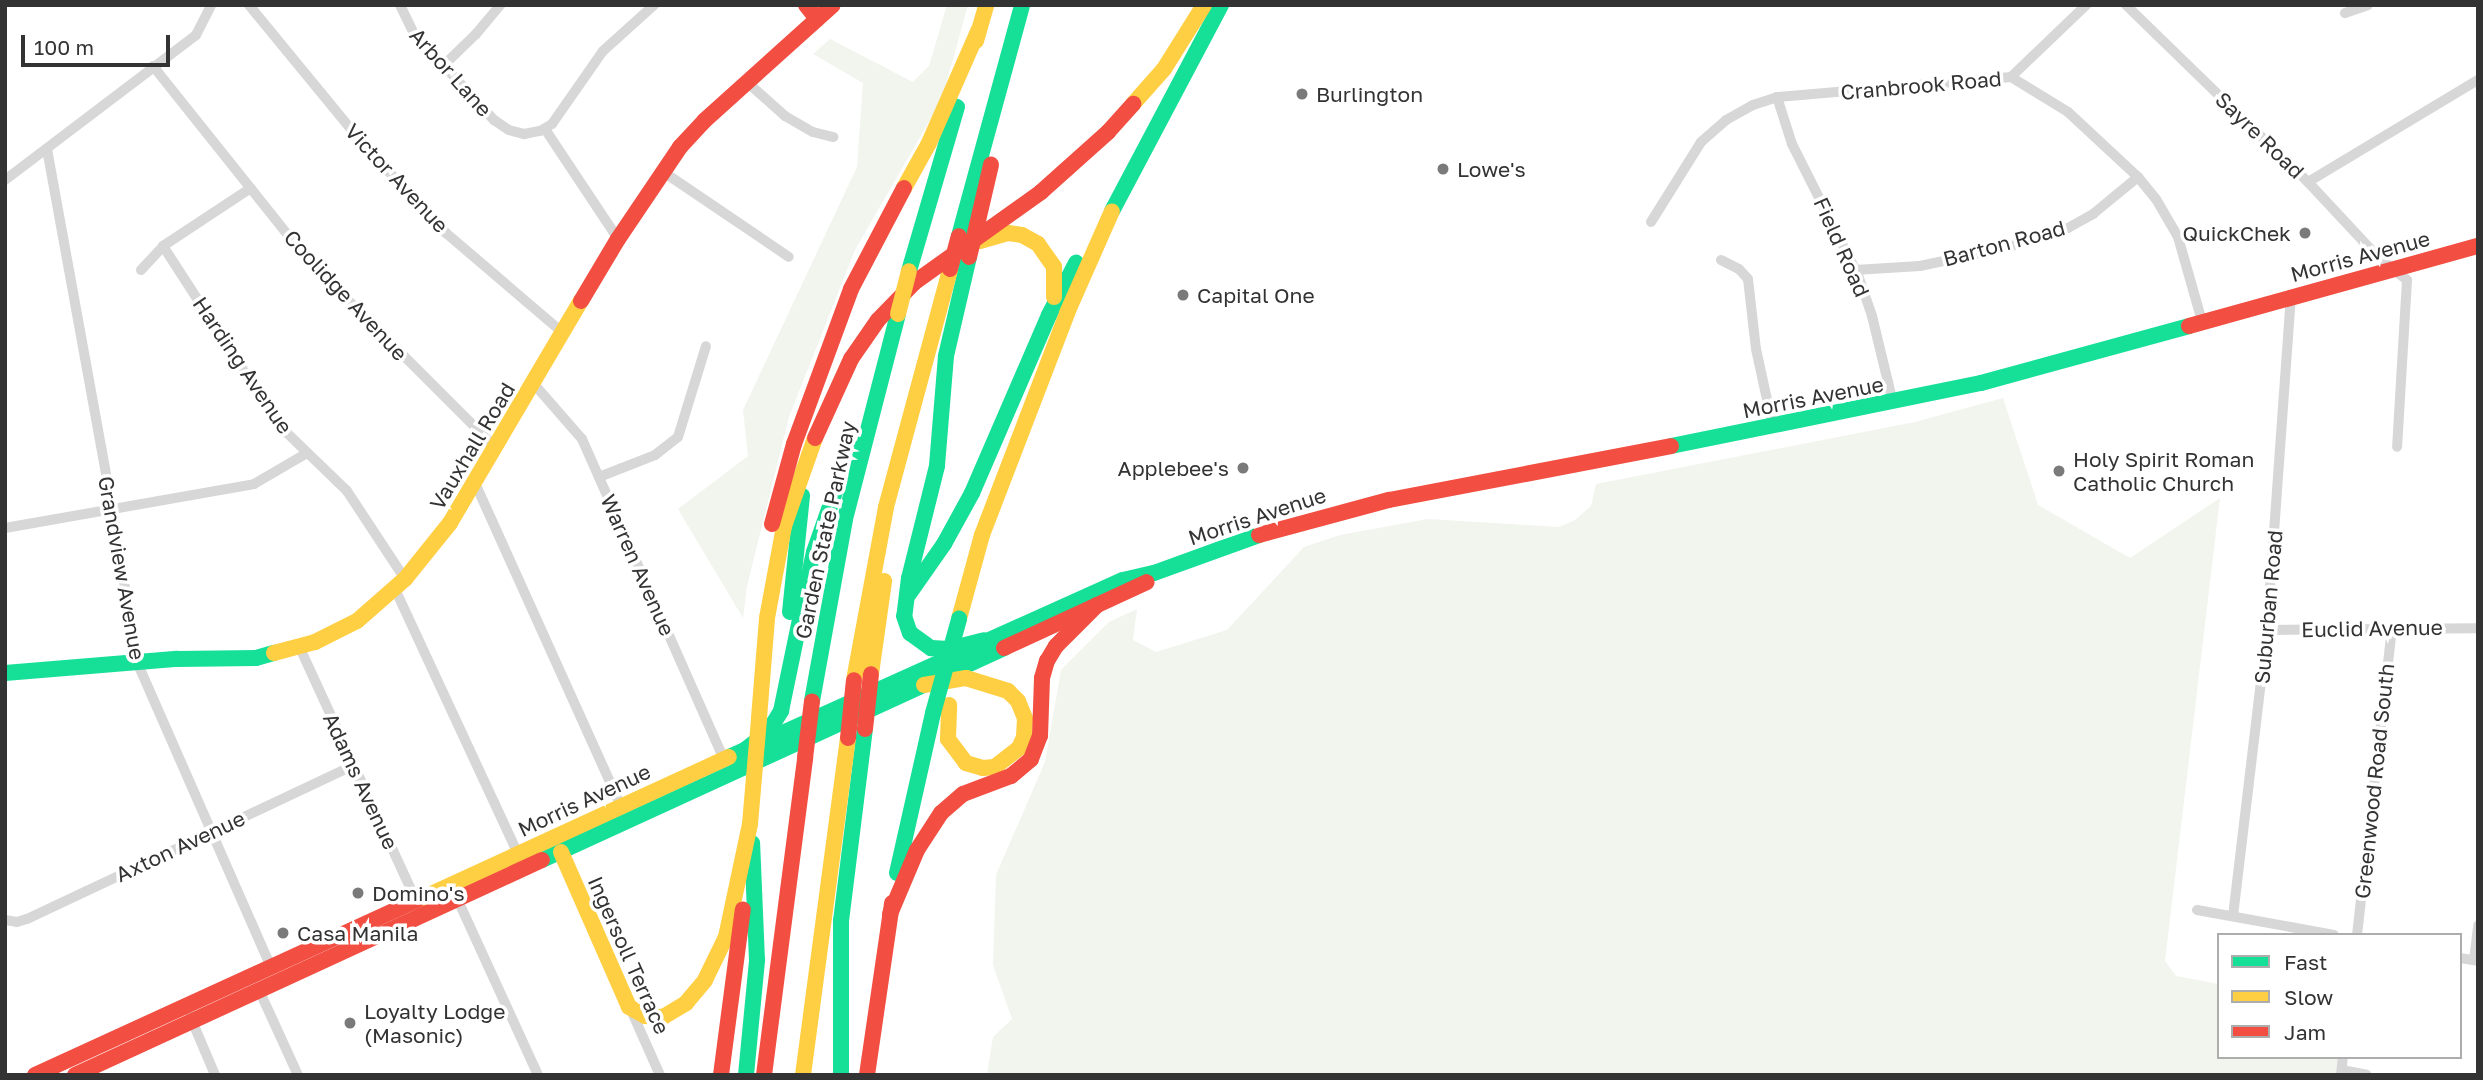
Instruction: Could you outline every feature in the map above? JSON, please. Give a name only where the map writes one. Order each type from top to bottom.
[{"type":"main road","points":[[806,5],[817,19]]},
{"type":"main road","name":"Vauxhall Road","points":[[5,673],[177,659],[256,657],[315,642],[357,621],[400,584],[450,523],[618,239],[662,171],[704,121],[833,5]]},
{"type":"main road","name":"Garden State Parkway","points":[[764,1075],[812,701],[836,560],[865,434],[909,271],[986,5]]},
{"type":"main road","points":[[803,1075],[855,680],[886,507],[1022,5]]},
{"type":"main road","points":[[721,1075],[740,942],[767,618],[780,544],[814,436],[844,371],[868,333],[890,306],[929,270],[1041,192],[1095,145],[1156,80],[1204,5]]},
{"type":"main road","points":[[924,685],[966,678],[996,685],[1007,691],[1024,712],[1026,725],[1022,743],[1000,765],[983,768],[971,765],[957,755],[948,738],[949,705],[965,616],[982,534],[1054,346],[1116,201],[1221,5]]},
{"type":"main road","points":[[762,678],[758,640],[764,572],[776,506],[794,444],[857,276],[929,143],[979,29]]},
{"type":"main road","points":[[984,640],[949,649],[926,646],[908,629],[904,605],[937,466],[946,356],[996,146],[1011,45]]},
{"type":"main road","points":[[904,605],[972,493],[1049,315],[1093,229],[1116,201]]},
{"type":"main road","points":[[929,270],[994,235],[1022,235],[1042,248],[1054,268],[1056,285],[1049,315]]},
{"type":"main road","name":"Morris Avenue","points":[[75,1075],[259,990],[419,908],[521,861],[621,806],[984,640],[1123,580],[1154,573],[1251,537],[1336,512],[1893,403],[2008,376],[2478,246]]},
{"type":"main road","points":[[746,749],[772,727],[784,699],[817,541],[843,469],[865,434]]},
{"type":"main road","points":[[784,699],[802,502],[814,436]]},
{"type":"main road","points":[[841,1075],[841,921],[887,566],[886,507]]},
{"type":"main road","name":"Morris Avenue","points":[[521,861],[561,852],[1097,606],[1149,580],[1154,573]]},
{"type":"main road","points":[[890,914],[922,841],[946,808],[969,791],[1011,776],[1031,759],[1040,736],[1042,678],[1053,651],[1097,606]]},
{"type":"main road","points":[[867,1075],[890,914],[933,713],[965,616]]},
{"type":"main road","points":[[629,1007],[645,1016],[663,1017],[686,1003],[705,980],[726,937],[750,824]]},
{"type":"main road","points":[[746,1075],[757,960],[756,887],[750,824]]},
{"type":"main road","name":"Ingersoll Terrace","points":[[561,852],[629,1007]]},
{"type":"main road","name":"Morris Avenue","points":[[35,1075],[270,965],[419,908]]},
{"type":"main road","points":[[875,1075],[878,985]]},
{"type":"street","points":[[5,180],[195,35],[211,5]]},
{"type":"street","name":"Victor Avenue","points":[[248,5],[363,144],[446,233],[563,333]]},
{"type":"street","name":"Arbor Lane","points":[[400,5],[413,32],[503,126],[524,134],[545,129]]},
{"type":"street","points":[[444,65],[476,34],[500,5]]},
{"type":"street","points":[[618,239],[545,129],[559,114],[603,51],[654,5]]},
{"type":"street","points":[[2011,77],[2086,5]]},
{"type":"street","name":"Sayre Road","points":[[2126,5],[2407,280],[2397,447]]},
{"type":"street","points":[[2345,13],[2368,5]]},
{"type":"street","name":"Coolidge Avenue","points":[[153,66],[306,258],[496,448]]},
{"type":"street","name":"Cranbrook Road","points":[[1651,222],[1701,142],[1738,111],[1777,97],[2011,77],[2068,112],[2138,177],[2156,199],[2178,237],[2202,321]]},
{"type":"street","points":[[2308,182],[2478,80]]},
{"type":"street","points":[[747,82],[785,116],[813,132],[833,137]]},
{"type":"street","name":"Field Road","points":[[1777,97],[1792,144],[1855,270],[1872,316],[1893,403]]},
{"type":"street","name":"Grandview Avenue","points":[[47,149],[138,664],[270,965]]},
{"type":"street","points":[[662,171],[789,257]]},
{"type":"street","name":"Barton Road","points":[[1855,270],[1920,266],[2009,247],[2068,228],[2093,214],[2138,177]]},
{"type":"street","points":[[141,270],[163,246],[251,188]]},
{"type":"street","name":"Harding Avenue","points":[[163,246],[286,433],[361,509],[400,584],[521,861]]},
{"type":"street","points":[[1721,260],[1740,269],[1748,279],[1756,349],[1773,427]]},
{"type":"street","name":"Suburban Road","points":[[2233,916],[2267,630],[2291,297]]},
{"type":"street","points":[[599,477],[655,456],[678,437],[706,346]]},
{"type":"street","name":"Warren Avenue","points":[[534,384],[575,428],[724,759]]},
{"type":"street","points":[[5,527],[254,484],[307,453]]},
{"type":"street","points":[[475,483],[621,806]]},
{"type":"street","name":"Greenwood Road South","points":[[2357,933],[2392,628]]},
{"type":"street","name":"Euclid Avenue","points":[[2267,630],[2478,628]]},
{"type":"street","name":"Adams Avenue","points":[[299,646],[419,908]]},
{"type":"street","name":"Axton Avenue","points":[[5,920],[17,922],[27,919],[354,765]]},
{"type":"street","points":[[454,892],[538,1075]]},
{"type":"street","points":[[2197,910],[2323,933]]},
{"type":"street","points":[[2476,960],[2478,925]]},
{"type":"street","points":[[259,990],[298,1075]]},
{"type":"street","points":[[185,1004],[215,1075]]},
{"type":"street","name":"Ingersoll Terrace","points":[[629,1007],[660,1075]]},
{"type":"street","points":[[2342,1072],[2367,1075]]},
{"type":"shaded area","points":[[947,5],[968,5],[942,99],[855,250],[789,417],[747,586],[743,618],[678,509],[748,456],[743,410],[857,167],[863,83],[813,54],[830,39],[913,82],[929,66]]},
{"type":"shaded area","points":[[2003,398],[2038,505],[2130,558],[2220,498],[2165,961],[2176,976],[2217,984],[2217,1059],[2342,1059],[2340,1075],[987,1075],[993,1037],[1012,1019],[993,965],[996,875],[1045,762],[1061,670],[1109,622],[1137,609],[1133,640],[1156,652],[1227,630],[1304,547],[1340,535],[1428,519],[1559,527],[1575,520],[1591,506],[1596,484],[1915,422]]},
{"type":"traffic: fast","points":[[959,236],[1022,5]]},
{"type":"traffic: fast","points":[[1112,211],[1221,5]]},
{"type":"traffic: fast","points":[[909,271],[957,107]]},
{"type":"traffic: fast","points":[[969,257],[946,356],[937,466],[909,578],[904,616],[910,633],[931,648],[949,649],[984,640]]},
{"type":"traffic: fast","points":[[909,594],[944,544],[972,493],[1049,315],[1076,263]]},
{"type":"traffic: fast","points":[[812,701],[845,519],[898,314]]},
{"type":"traffic: fast","points":[[1671,446],[1981,383],[2189,326]]},
{"type":"traffic: fast","points":[[746,749],[768,732],[781,711],[814,552],[843,469],[856,449]]},
{"type":"traffic: fast","points":[[790,612],[802,496]]},
{"type":"traffic: fast","points":[[729,757],[1123,580],[1154,573],[1259,535]]},
{"type":"traffic: fast","points":[[933,713],[959,619]]},
{"type":"traffic: fast","points":[[542,860],[1004,648]]},
{"type":"traffic: fast","points":[[5,673],[177,659],[256,658],[274,653]]},
{"type":"traffic: fast","points":[[897,873],[933,713]]},
{"type":"traffic: fast","points":[[841,1075],[841,921],[865,729]]},
{"type":"traffic: fast","points":[[746,1075],[757,960],[752,843]]},
{"type":"traffic: slow","points":[[976,41],[986,5]]},
{"type":"traffic: slow","points":[[1133,104],[1164,69],[1204,5]]},
{"type":"traffic: slow","points":[[904,188],[929,143],[979,29]]},
{"type":"traffic: slow","points":[[959,619],[982,535],[1067,313],[1112,211]]},
{"type":"traffic: slow","points":[[980,241],[1008,233],[1022,235],[1038,244],[1054,267],[1054,297]]},
{"type":"traffic: slow","points":[[854,680],[886,507],[950,269]]},
{"type":"traffic: slow","points":[[898,314],[909,271]]},
{"type":"traffic: slow","points":[[274,653],[315,642],[357,621],[405,579],[450,523],[581,301]]},
{"type":"traffic: slow","points":[[759,718],[767,618],[784,526],[815,438]]},
{"type":"traffic: slow","points":[[871,674],[884,581]]},
{"type":"traffic: slow","points":[[924,685],[966,678],[1008,691],[1018,701],[1025,718],[1024,737],[1019,748],[995,767],[983,768],[966,763],[948,739],[949,705]]},
{"type":"traffic: slow","points":[[750,824],[759,718]]},
{"type":"traffic: slow","points":[[803,1075],[848,738]]},
{"type":"traffic: slow","points":[[418,900],[729,757]]},
{"type":"traffic: slow","points":[[629,1007],[645,1016],[663,1017],[686,1003],[705,980],[726,937],[750,824]]},
{"type":"traffic: slow","points":[[561,852],[629,1007]]},
{"type":"traffic: jam","points":[[806,5],[817,19]]},
{"type":"traffic: jam","points":[[581,301],[618,239],[680,147],[704,121],[833,5]]},
{"type":"traffic: jam","points":[[815,438],[851,359],[878,320],[915,282],[1041,192],[1108,132],[1133,104]]},
{"type":"traffic: jam","points":[[977,225],[991,165]]},
{"type":"traffic: jam","points":[[772,524],[794,444],[851,289],[904,188]]},
{"type":"traffic: jam","points":[[969,257],[977,225]]},
{"type":"traffic: jam","points":[[950,269],[959,236]]},
{"type":"traffic: jam","points":[[2189,326],[2478,246]]},
{"type":"traffic: jam","points":[[1259,535],[1389,500],[1671,446]]},
{"type":"traffic: jam","points":[[1004,648],[1147,582]]},
{"type":"traffic: jam","points":[[890,914],[917,850],[941,813],[963,794],[1011,776],[1031,759],[1040,736],[1042,678],[1047,661],[1056,646],[1097,605]]},
{"type":"traffic: jam","points":[[865,729],[871,674]]},
{"type":"traffic: jam","points":[[848,738],[854,680]]},
{"type":"traffic: jam","points":[[805,758],[812,701]]},
{"type":"traffic: jam","points":[[764,1075],[805,758]]},
{"type":"traffic: jam","points":[[75,1075],[542,860]]},
{"type":"traffic: jam","points":[[35,1075],[418,900]]},
{"type":"traffic: jam","points":[[867,1075],[892,903]]},
{"type":"traffic: jam","points":[[721,1075],[743,909]]},
{"type":"place","name":"Burlington","points":[[1302,94]]},
{"type":"place","name":"Lowe's","points":[[1443,169]]},
{"type":"place","name":"QuickChek","points":[[2305,233]]},
{"type":"place","name":"Capital One","points":[[1183,295]]},
{"type":"place","name":"Applebee's","points":[[1243,468]]},
{"type":"place","name":"Holy Spirit Roman Catholic Church","points":[[2059,471]]},
{"type":"place","name":"Domino's","points":[[358,893]]},
{"type":"place","name":"Casa Manila","points":[[283,933]]},
{"type":"place","name":"Loyalty Lodge (Masonic)","points":[[350,1023]]}]
